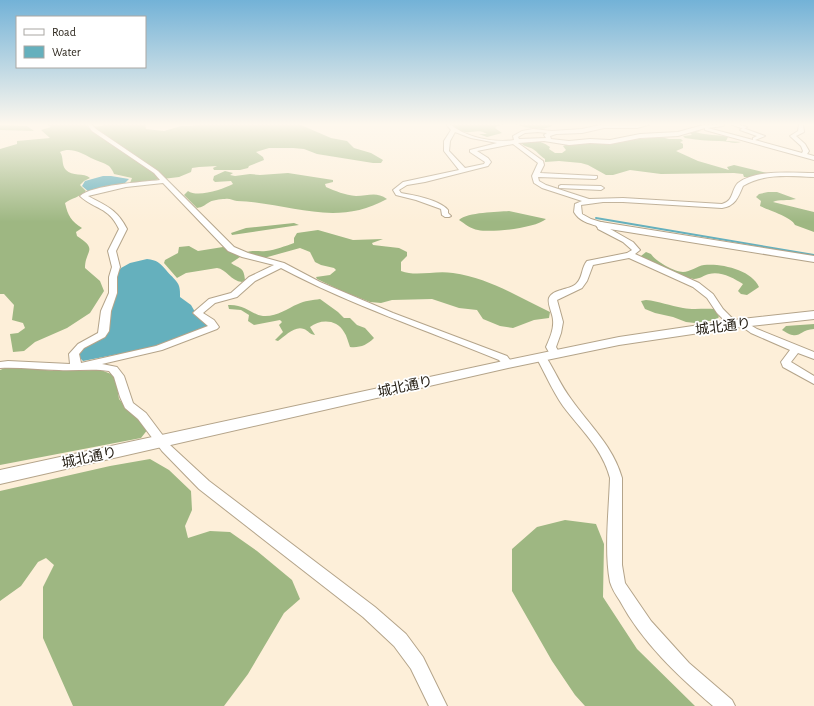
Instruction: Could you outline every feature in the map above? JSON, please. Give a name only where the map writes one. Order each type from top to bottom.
[{"type":"street","points":[[134,157],[166,181],[231,249],[245,255],[281,265],[347,297],[396,318],[503,358],[508,364]]},
{"type":"street","points":[[451,157],[458,166],[464,170]]},
{"type":"street","points":[[447,216],[444,214],[445,210],[443,208],[418,198],[398,194],[396,190],[405,183],[477,168],[488,163],[486,159],[482,157]]},
{"type":"street","points":[[535,157],[541,162],[540,168],[536,175],[536,182],[541,186],[575,195],[588,201]]},
{"type":"street","points":[[814,174],[761,176],[751,179],[740,185],[733,202],[722,206],[588,201],[578,204],[578,212],[580,215],[588,221],[601,225],[814,259]]},
{"type":"street","points":[[536,175],[594,177]]},
{"type":"street","points":[[82,366],[74,354],[81,346],[102,335],[104,331],[106,310],[113,294],[113,277],[116,267],[112,251],[123,229],[108,209],[83,196],[88,193],[126,185],[166,181]]},
{"type":"street","points":[[541,186],[600,188]]},
{"type":"street","points":[[601,225],[601,227],[606,231],[633,245],[636,250],[630,255],[590,263],[586,269],[584,279],[579,286],[556,295],[553,299],[553,305],[558,317],[556,336],[548,355],[560,392],[606,452],[614,465],[616,478],[615,565],[618,584],[630,605],[645,626],[683,668],[726,706]]},
{"type":"street","points":[[630,255],[700,288],[710,296],[720,311],[737,324],[814,356]]},
{"type":"street","points":[[82,366],[97,361],[159,348],[211,328],[214,325],[201,317],[198,312],[212,301],[234,295],[252,280],[281,265]]},
{"type":"street","name":"城北通り","points":[[0,477],[548,355],[632,339],[814,315]]},
{"type":"street","points":[[796,349],[786,362],[787,365],[814,382]]},
{"type":"street","points":[[0,365],[25,364],[82,366],[106,367],[113,369],[119,376],[125,396],[130,405],[142,416],[160,441],[204,485],[369,612],[400,640],[417,663],[438,706]]},
{"type":"green space","points":[[0,157],[62,157],[64,168],[66,170],[71,173],[85,175],[90,178],[80,185],[86,191],[65,203],[70,218],[82,228],[76,232],[77,236],[88,244],[89,250],[85,268],[100,281],[104,291],[90,313],[67,328],[35,342],[24,351],[13,352],[10,334],[18,333],[25,328],[23,323],[12,320],[14,305],[4,294],[0,294]]},
{"type":"green space","points":[[89,157],[263,157],[264,160],[249,166],[248,168],[240,170],[214,170],[213,168],[217,166],[199,167],[192,168],[191,172],[179,177],[130,183],[132,178],[114,174],[110,167]]},
{"type":"green space","points":[[335,157],[378,157],[383,160],[381,163]]},
{"type":"green space","points":[[543,157],[689,157],[729,170],[727,167],[734,165],[767,173],[744,177],[743,174],[734,173],[661,174],[630,170],[613,175],[606,175],[588,165],[581,163],[559,161],[545,162],[545,159]]},
{"type":"green space","points":[[225,171],[233,173],[230,175],[235,176],[288,173],[333,180],[333,182],[325,184],[326,187],[348,195],[356,196],[372,194],[379,195],[387,199],[368,207],[349,212],[331,213],[312,212],[230,199],[214,200],[202,207],[197,208],[184,195],[188,191],[198,194],[217,190],[233,184],[231,181],[215,182],[213,180],[214,176]]},
{"type":"green space","points":[[777,192],[796,199],[773,202],[814,212],[814,232],[795,225],[789,219],[760,206],[761,201],[756,197],[759,194]]},
{"type":"green space","points":[[509,211],[546,219],[533,225],[493,231],[475,229],[459,220],[469,215]]},
{"type":"green space","points":[[294,223],[299,225],[232,235],[231,233],[246,228]]},
{"type":"green space","points":[[318,230],[353,240],[383,239],[372,243],[373,245],[399,248],[407,252],[407,256],[401,262],[401,271],[407,273],[446,272],[466,275],[479,279],[550,312],[549,318],[534,320],[513,328],[500,326],[483,319],[477,310],[459,308],[432,299],[392,300],[381,303],[370,302],[317,279],[316,277],[330,275],[336,270],[315,262],[310,252],[300,248],[264,258],[247,252],[266,251],[280,248],[294,243],[294,238],[297,233]]},
{"type":"green space","points":[[189,246],[198,251],[223,247],[240,257],[231,263],[241,268],[244,272],[245,280],[242,282],[235,280],[223,270],[217,268],[186,273],[177,278],[164,263],[165,260],[178,253],[179,247]]},
{"type":"green space","points":[[646,252],[651,254],[666,266],[679,272],[688,271],[704,265],[719,265],[735,269],[750,276],[759,287],[747,295],[741,294],[738,291],[743,284],[722,274],[713,273],[694,279],[687,278],[643,259],[641,256]]},
{"type":"green space","points":[[320,299],[344,318],[350,318],[357,325],[365,328],[374,338],[363,346],[350,347],[346,335],[341,328],[333,323],[323,322],[314,324],[310,327],[315,335],[304,329],[297,328],[278,341],[275,340],[283,332],[279,325],[282,322],[280,320],[254,325],[248,321],[249,315],[241,310],[229,309],[228,305],[239,306],[259,315],[268,316],[277,314],[303,302]]},
{"type":"green space","points":[[646,300],[687,309],[714,309],[719,317],[716,320],[695,323],[686,322],[645,309],[641,301]]},
{"type":"green space","points":[[814,324],[814,329],[804,331],[796,335],[782,330],[786,326]]},
{"type":"green space","points":[[5,368],[29,368],[54,371],[101,370],[111,374],[116,379],[119,399],[148,429],[141,438],[0,465],[0,370]]},
{"type":"green space","points":[[150,459],[169,470],[191,491],[192,510],[185,526],[188,538],[210,531],[230,532],[257,551],[292,580],[300,599],[284,613],[248,674],[224,706],[73,706],[43,638],[43,587],[54,565],[46,558],[38,562],[21,586],[0,601],[0,491],[110,466]]},
{"type":"green space","points":[[565,520],[596,524],[604,544],[603,597],[637,649],[695,706],[585,706],[575,695],[552,661],[512,591],[512,549],[537,527]]},
{"type":"water","points":[[103,176],[129,179],[123,185],[89,192],[82,186],[85,181]]},
{"type":"water","points":[[147,259],[158,262],[175,279],[180,288],[180,297],[191,305],[198,317],[209,326],[149,348],[83,361],[79,357],[84,347],[101,338],[117,293],[118,272],[121,268],[130,263]]},
{"type":"waterway","points":[[596,218],[814,255]]}]
